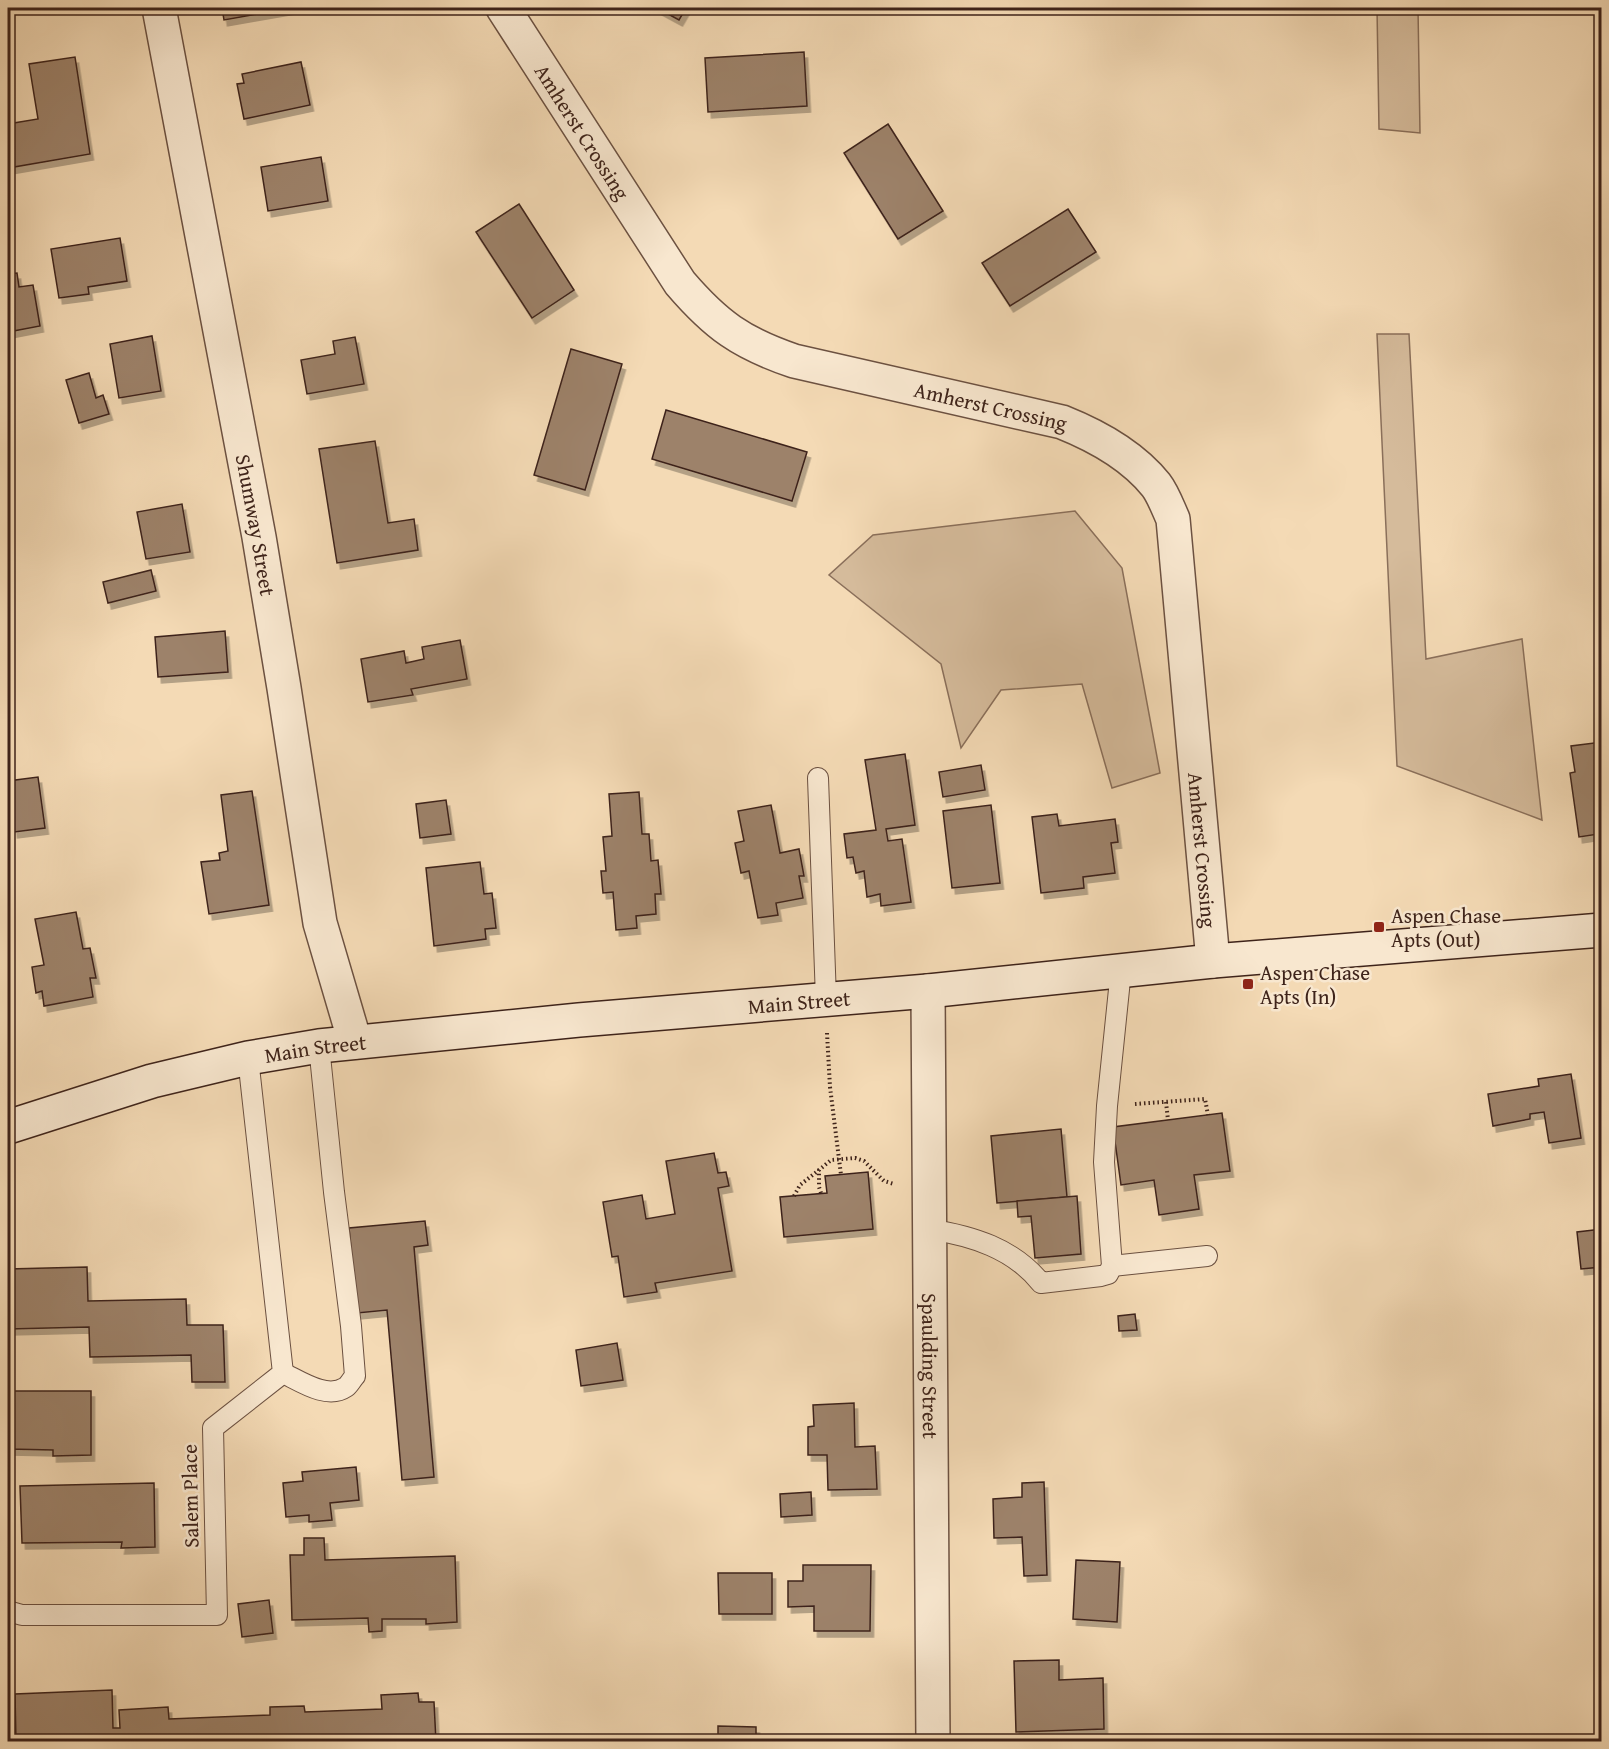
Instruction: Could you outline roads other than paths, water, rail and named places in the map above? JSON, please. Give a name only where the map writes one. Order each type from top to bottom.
[{"type":"street","name":"Shumway Street","points":[[159,8],[259,537],[320,923],[355,1042]]},
{"type":"street","name":"Amherst Crossing","points":[[503,8],[680,283],[705,312],[723,327],[768,352],[794,361],[1062,422],[1089,432],[1122,453],[1157,486],[1173,519],[1213,961]]},
{"type":"street","name":"Main Street","points":[[8,1127],[152,1081],[248,1058],[318,1046],[928,991],[1213,961],[1602,930]]},
{"type":"street","name":"Spaulding Street","points":[[928,991],[933,1742]]},
{"type":"lane","points":[[818,778],[826,999]]},
{"type":"lane","points":[[930,1229],[958,1234],[1007,1253],[1029,1268],[1041,1283],[1108,1274],[1112,1266],[1104,1162],[1107,1106],[1121,970]]},
{"type":"lane","points":[[248,1058],[283,1372],[312,1388],[327,1392],[346,1388],[355,1376],[318,1046]]},
{"type":"lane","points":[[1112,1266],[1208,1256]]},
{"type":"lane","name":"Salem Place","points":[[8,1611],[22,1615],[217,1615],[213,1428],[283,1372]]},
{"type":"place","name":"Aspen Chase Apts (Out)","points":[[1379,927]]},
{"type":"place","name":"Aspen Chase Apts (In)","points":[[1248,984]]}]
